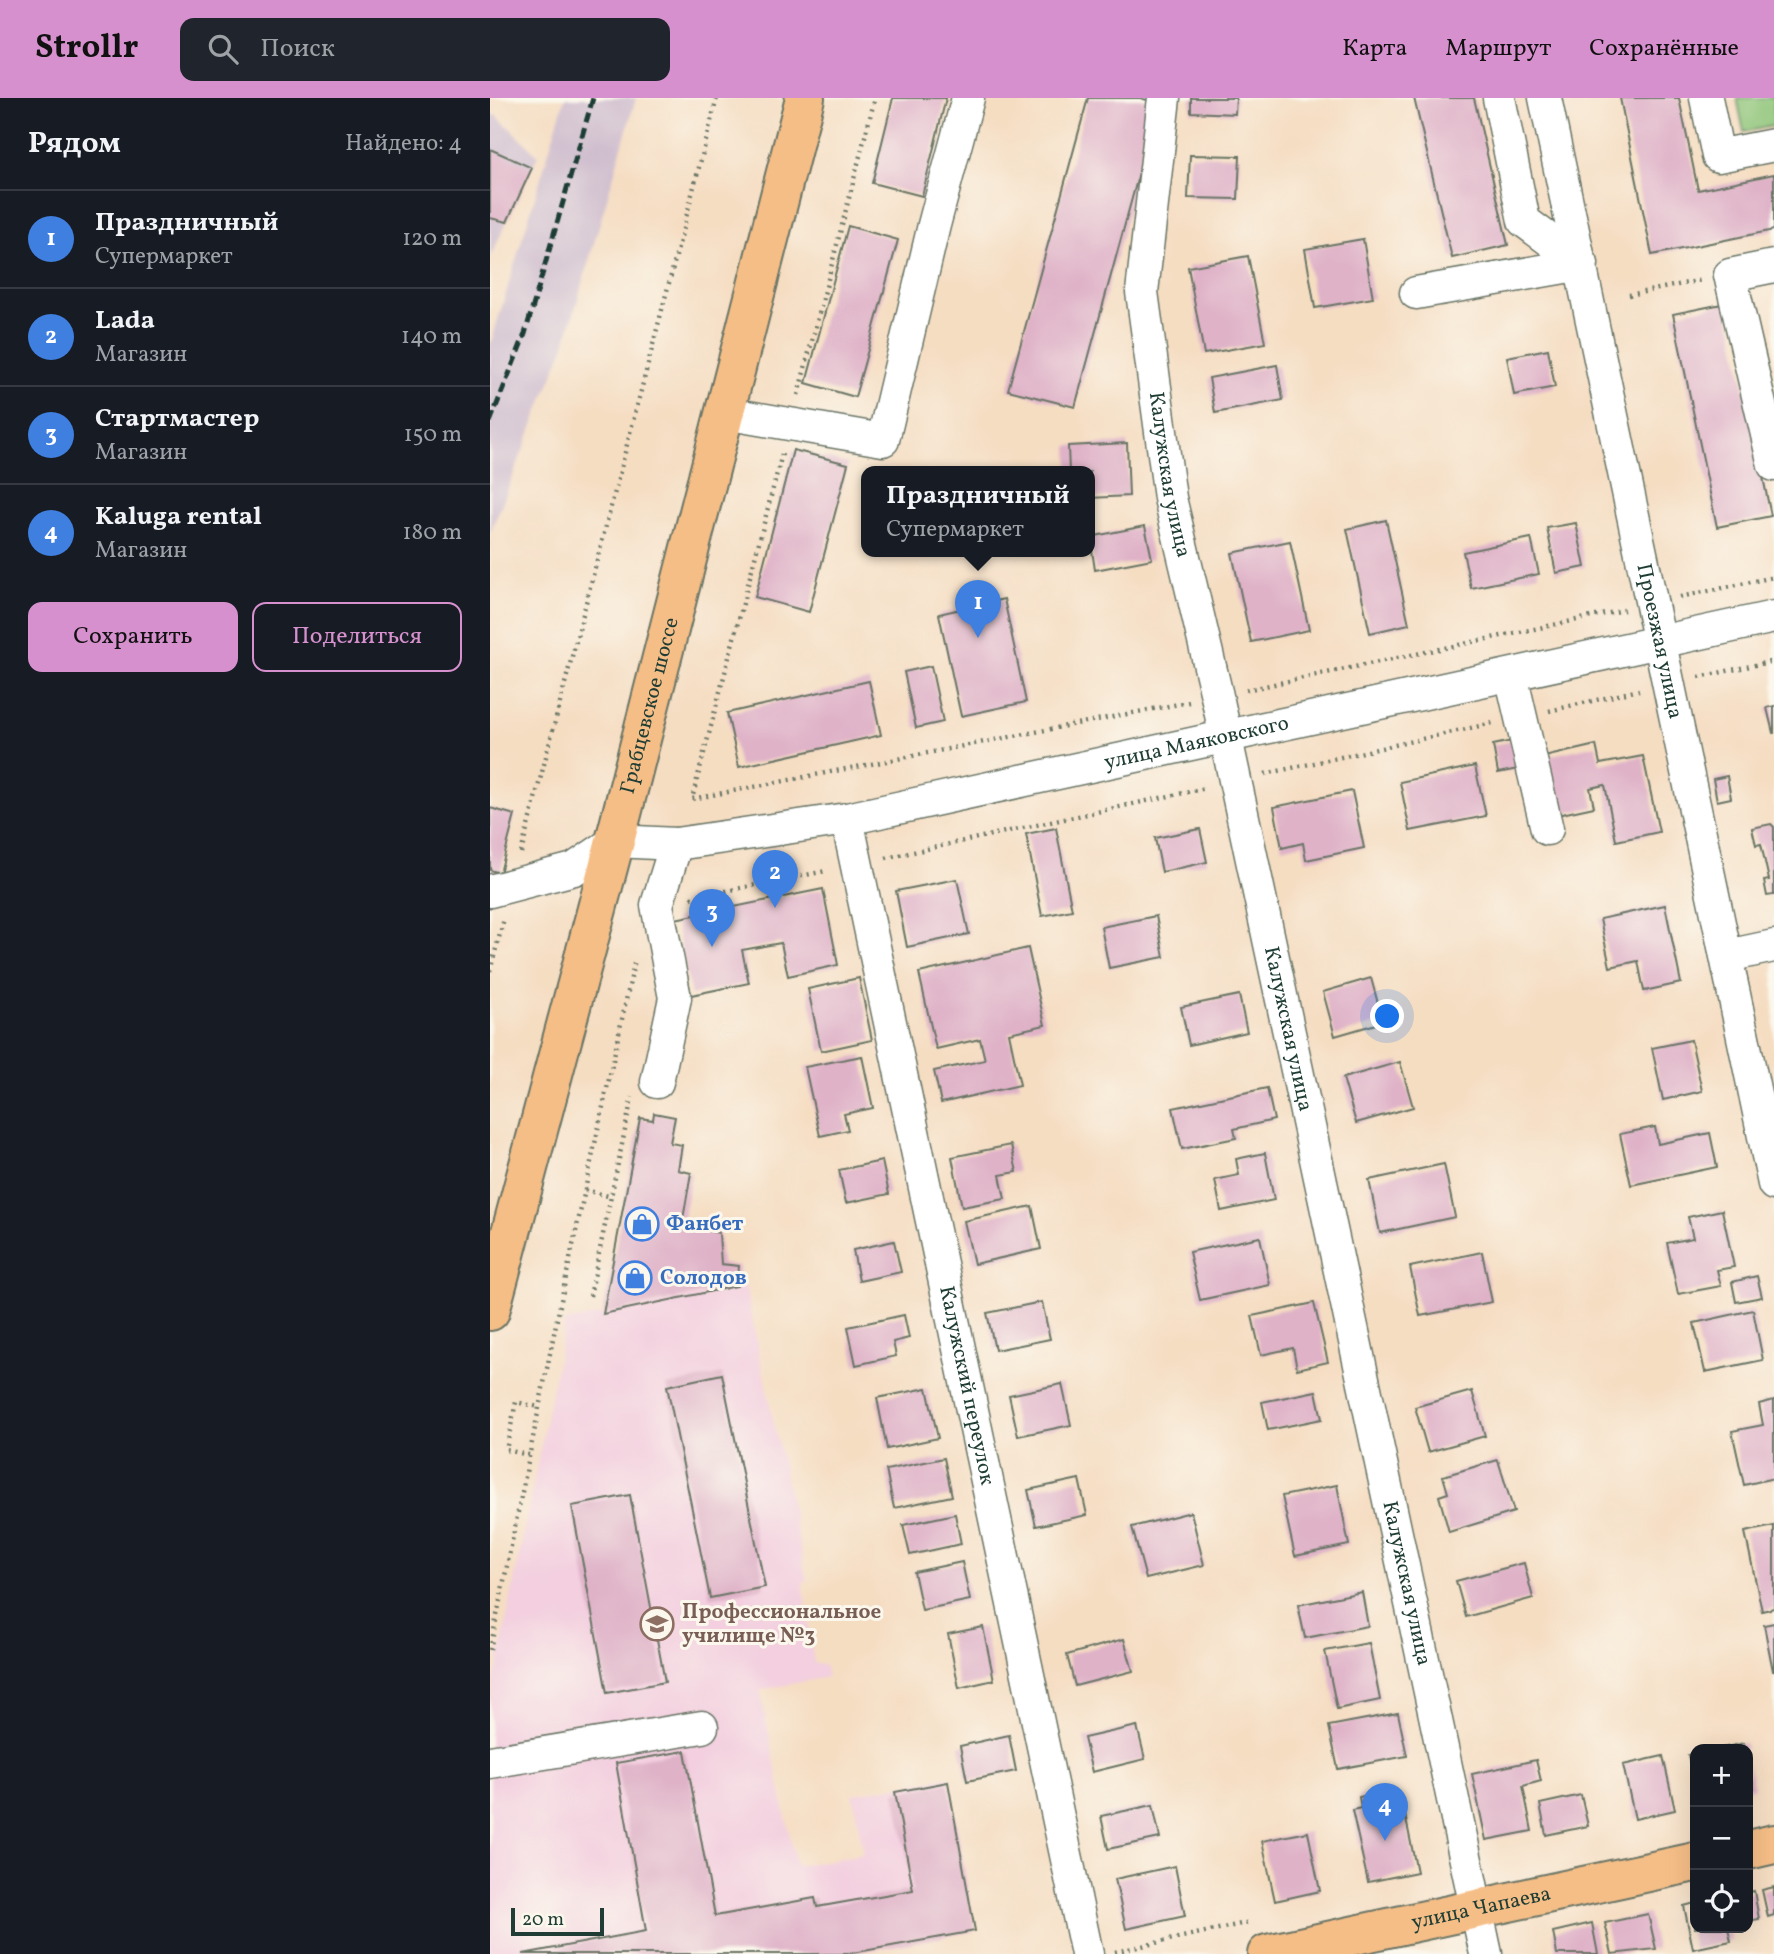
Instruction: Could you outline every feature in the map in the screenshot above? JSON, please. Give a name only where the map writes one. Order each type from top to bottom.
[{"type":"main road","name":"Грабцевское шоссе","points":[[490,1311],[615,841],[805,98]]},
{"type":"main road","points":[[1753,1849],[1774,1844]]},
{"type":"main road","name":"улица Чапаева","points":[[1267,1954],[1690,1862]]},
{"type":"street","points":[[724,413],[883,440],[934,225],[968,98]]},
{"type":"street","name":"Калужская улица","points":[[1164,98],[1142,292],[1170,498],[1226,737],[1486,1954]]},
{"type":"street","points":[[1499,98],[1524,221],[1582,264]]},
{"type":"street","name":"Проезжая улица","points":[[1545,98],[1774,1184]]},
{"type":"street","points":[[1706,98],[1718,156],[1774,145]]},
{"type":"street","points":[[1416,293],[1582,264]]},
{"type":"street","points":[[1773,459],[1730,275],[1774,266]]},
{"type":"street","name":"улица Маяковского","points":[[615,841],[676,844],[847,819],[1774,617]]},
{"type":"street","points":[[1511,675],[1547,829]]},
{"type":"street","name":"Калужский переулок","points":[[847,819],[1087,1954]]},
{"type":"street","points":[[502,888],[574,869],[615,841]]},
{"type":"street","points":[[657,1082],[675,998],[657,905],[676,844]]},
{"type":"street","points":[[1727,956],[1774,946]]},
{"type":"street","points":[[490,1762],[702,1727]]},
{"type":"path","points":[[490,971],[502,888],[717,98]]},
{"type":"path","points":[[875,98],[692,799],[1217,696],[1774,577]]},
{"type":"path","points":[[1629,295],[1730,275]]},
{"type":"path","points":[[657,905],[857,864],[1774,661]]},
{"type":"path","points":[[490,1650],[638,946]]},
{"type":"path","points":[[590,1296],[628,1112]]},
{"type":"path","points":[[585,1190],[612,1197]]},
{"type":"path","points":[[529,1455],[506,1450],[516,1402],[539,1407]]},
{"type":"shaded area","points":[[565,98],[636,98],[564,347],[490,534],[490,346]]},
{"type":"shaded area","points":[[490,114],[497,116],[538,155],[490,258]]},
{"type":"shaded area","name":"Профессиональное училище №3","points":[[745,1285],[807,1581],[803,1584],[814,1663],[824,1665],[827,1677],[760,1690],[796,1866],[863,1854],[853,1794],[949,1777],[975,1931],[849,1954],[490,1954],[490,1704],[565,1322]]},
{"type":"green space","points":[[1737,98],[1774,98],[1774,126],[1744,132]]},
{"type":"building","points":[[893,98],[946,98],[922,196],[872,183]]},
{"type":"building","points":[[1088,98],[1140,98],[1158,103],[1075,407],[1008,390]]},
{"type":"building","points":[[1191,98],[1236,98],[1235,114],[1191,112]]},
{"type":"building","points":[[1414,98],[1474,98],[1508,245],[1452,258]]},
{"type":"building","points":[[1620,98],[1679,98],[1698,190],[1774,174],[1774,230],[1652,255]]},
{"type":"building","points":[[490,149],[532,168],[507,222],[490,218]]},
{"type":"building","points":[[1190,155],[1240,156],[1238,199],[1188,198]]},
{"type":"building","points":[[848,226],[898,240],[855,397],[806,383]]},
{"type":"building","points":[[1363,239],[1373,298],[1315,308],[1305,249]]},
{"type":"building","points":[[1248,256],[1265,343],[1204,354],[1188,267]]},
{"type":"building","points":[[1727,303],[1771,516],[1717,527],[1673,314]]},
{"type":"building","points":[[1548,349],[1555,387],[1514,395],[1507,357]]},
{"type":"building","points":[[1277,365],[1283,400],[1215,413],[1209,378]]},
{"type":"building","points":[[1127,443],[1129,496],[1095,498],[1095,466],[1069,466],[1068,446]]},
{"type":"building","points":[[793,450],[848,464],[809,612],[755,597]]},
{"type":"building","points":[[1386,520],[1409,624],[1370,633],[1347,529]]},
{"type":"building","points":[[1576,523],[1585,567],[1556,573],[1547,528]]},
{"type":"building","points":[[1145,526],[1152,559],[1095,570],[1095,536]]},
{"type":"building","points":[[1531,538],[1539,574],[1471,588],[1463,552]]},
{"type":"building","points":[[1290,541],[1309,630],[1251,642],[1232,553]]},
{"type":"building","points":[[1004,599],[1026,702],[961,716],[939,614]]},
{"type":"building","points":[[931,666],[943,722],[916,728],[904,672]]},
{"type":"building","points":[[869,681],[881,735],[739,767],[727,713]]},
{"type":"building","points":[[1774,706],[1774,733],[1773,733],[1767,708]]},
{"type":"building","points":[[1512,741],[1518,769],[1498,773],[1493,745]]},
{"type":"building","points":[[1596,745],[1600,764],[1643,756],[1659,832],[1616,841],[1605,785],[1590,788],[1594,807],[1557,815],[1544,757]]},
{"type":"building","points":[[1475,766],[1486,816],[1410,831],[1400,782]]},
{"type":"building","points":[[1727,776],[1731,798],[1717,801],[1713,779]]},
{"type":"building","points":[[1352,791],[1364,848],[1306,860],[1303,843],[1282,848],[1274,807]]},
{"type":"building","points":[[490,808],[515,815],[500,873],[490,870]]},
{"type":"building","points":[[1771,824],[1774,827],[1774,895],[1767,896],[1764,881],[1769,880],[1761,844],[1756,845],[1752,828]]},
{"type":"building","points":[[1056,828],[1072,910],[1042,916],[1026,834]]},
{"type":"building","points":[[1200,829],[1207,862],[1162,872],[1155,838]]},
{"type":"building","points":[[957,879],[969,934],[907,947],[896,891]]},
{"type":"building","points":[[823,889],[838,965],[788,976],[781,943],[742,950],[749,983],[691,995],[675,919]]},
{"type":"building","points":[[1665,905],[1681,983],[1644,991],[1638,961],[1610,967],[1600,919]]},
{"type":"building","points":[[1156,916],[1164,957],[1109,968],[1101,927]]},
{"type":"building","points":[[1028,948],[1045,1025],[1009,1033],[1020,1085],[941,1103],[934,1071],[985,1060],[980,1039],[936,1049],[919,973]]},
{"type":"building","points":[[859,978],[872,1040],[821,1051],[808,989]]},
{"type":"building","points":[[1371,978],[1383,1022],[1335,1036],[1323,992]]},
{"type":"building","points":[[1239,995],[1247,1032],[1189,1045],[1181,1007]]},
{"type":"building","points":[[1691,1040],[1702,1091],[1663,1100],[1652,1048]]},
{"type":"building","points":[[862,1056],[873,1108],[844,1114],[848,1130],[820,1136],[805,1067]]},
{"type":"building","points":[[1400,1062],[1413,1107],[1356,1123],[1343,1078]]},
{"type":"building","points":[[1267,1088],[1274,1120],[1234,1129],[1236,1138],[1182,1149],[1173,1108]]},
{"type":"building","points":[[654,1113],[675,1117],[670,1143],[682,1145],[678,1170],[691,1173],[682,1225],[719,1233],[721,1264],[739,1266],[737,1286],[603,1314],[640,1118],[653,1120]]},
{"type":"building","points":[[1655,1127],[1658,1144],[1710,1133],[1717,1167],[1631,1185],[1620,1134]]},
{"type":"building","points":[[1011,1145],[1017,1172],[1000,1175],[1005,1199],[962,1207],[952,1157]]},
{"type":"building","points":[[1265,1153],[1274,1200],[1221,1211],[1215,1180],[1239,1175],[1236,1159]]},
{"type":"building","points":[[882,1161],[889,1194],[846,1203],[839,1170]]},
{"type":"building","points":[[1444,1164],[1455,1217],[1380,1233],[1369,1180]]},
{"type":"building","points":[[1032,1206],[1041,1249],[974,1264],[964,1221]]},
{"type":"building","points":[[1722,1210],[1734,1267],[1717,1270],[1721,1286],[1678,1294],[1667,1243],[1693,1238],[1688,1217]]},
{"type":"building","points":[[1260,1237],[1270,1285],[1200,1300],[1189,1252]]},
{"type":"building","points":[[894,1241],[901,1272],[859,1281],[853,1250]]},
{"type":"building","points":[[1482,1252],[1492,1302],[1420,1316],[1410,1267]]},
{"type":"building","points":[[1757,1276],[1762,1297],[1736,1302],[1732,1282]]},
{"type":"building","points":[[1042,1302],[1050,1339],[995,1350],[987,1313]]},
{"type":"building","points":[[1314,1303],[1328,1362],[1297,1369],[1293,1348],[1261,1355],[1252,1316]]},
{"type":"building","points":[[1753,1310],[1763,1360],[1705,1372],[1694,1323]]},
{"type":"building","points":[[904,1315],[909,1338],[893,1342],[896,1356],[856,1365],[848,1327]]},
{"type":"building","points":[[722,1374],[765,1587],[710,1598],[667,1386]]},
{"type":"building","points":[[1062,1384],[1071,1425],[1018,1436],[1009,1395]]},
{"type":"building","points":[[927,1388],[938,1438],[887,1449],[877,1398]]},
{"type":"building","points":[[1316,1391],[1322,1419],[1268,1430],[1262,1402]]},
{"type":"building","points":[[1472,1391],[1485,1436],[1428,1452],[1415,1407]]},
{"type":"building","points":[[1774,1400],[1774,1478],[1744,1485],[1732,1431],[1763,1425],[1759,1404]]},
{"type":"building","points":[[944,1458],[952,1496],[894,1508],[886,1470]]},
{"type":"building","points":[[1498,1460],[1514,1512],[1449,1532],[1439,1496],[1448,1493],[1443,1476]]},
{"type":"building","points":[[1079,1479],[1087,1515],[1036,1526],[1028,1490]]},
{"type":"building","points":[[1337,1485],[1349,1545],[1295,1556],[1282,1496]]},
{"type":"building","points":[[630,1495],[665,1682],[607,1693],[572,1506]]},
{"type":"building","points":[[1191,1512],[1204,1565],[1146,1579],[1132,1527]]},
{"type":"building","points":[[955,1514],[961,1544],[910,1555],[903,1525]]},
{"type":"building","points":[[1774,1526],[1774,1608],[1762,1611],[1745,1532]]},
{"type":"building","points":[[962,1562],[970,1600],[922,1610],[914,1572]]},
{"type":"building","points":[[1524,1563],[1533,1598],[1466,1617],[1456,1581]]},
{"type":"building","points":[[1362,1592],[1368,1626],[1305,1638],[1298,1605]]},
{"type":"building","points":[[1774,1623],[1774,1671],[1773,1671],[1764,1625]]},
{"type":"building","points":[[983,1627],[994,1680],[959,1688],[948,1634]]},
{"type":"building","points":[[1124,1639],[1133,1671],[1075,1686],[1067,1655]]},
{"type":"building","points":[[1369,1643],[1380,1700],[1337,1709],[1325,1651]]},
{"type":"building","points":[[1398,1713],[1407,1756],[1338,1769],[1329,1726]]},
{"type":"building","points":[[1137,1726],[1145,1759],[1092,1772],[1084,1738]]},
{"type":"building","points":[[1009,1735],[1016,1771],[967,1781],[960,1746]]},
{"type":"building","points":[[685,1751],[715,1916],[815,1898],[817,1907],[913,1890],[895,1792],[948,1782],[975,1931],[847,1954],[523,1954],[646,1931],[616,1763]]},
{"type":"building","points":[[1663,1756],[1675,1810],[1635,1819],[1623,1765]]},
{"type":"building","points":[[1536,1760],[1541,1781],[1523,1786],[1532,1831],[1486,1840],[1472,1774]]},
{"type":"building","points":[[1392,1790],[1395,1802],[1402,1800],[1417,1872],[1368,1882],[1352,1810],[1361,1808],[1359,1797]]},
{"type":"building","points":[[1581,1795],[1588,1826],[1546,1835],[1540,1804]]},
{"type":"building","points":[[1153,1805],[1160,1838],[1108,1849],[1101,1816]]},
{"type":"building","points":[[1308,1832],[1320,1891],[1275,1901],[1262,1841]]},
{"type":"building","points":[[1175,1866],[1185,1916],[1126,1929],[1115,1879]]},
{"type":"building","points":[[1774,1887],[1774,1915],[1768,1917],[1762,1890]]},
{"type":"building","points":[[1753,1891],[1759,1919],[1753,1920]]},
{"type":"building","points":[[1690,1904],[1690,1933],[1729,1933],[1731,1941],[1693,1949],[1684,1906]]},
{"type":"building","points":[[1648,1914],[1656,1949],[1612,1954],[1605,1923]]},
{"type":"building","points":[[1592,1923],[1598,1954],[1557,1954],[1553,1932]]},
{"type":"railway","points":[[490,422],[525,334],[593,98]]},
{"type":"place","name":"Праздничный","points":[[978,638]]},
{"type":"place","name":"Lada","points":[[775,908]]},
{"type":"place","name":"Стартмастер","points":[[712,947]]},
{"type":"place","name":"Фанбет","points":[[642,1224]]},
{"type":"place","name":"Солодов","points":[[635,1278]]},
{"type":"place","name":"Профессиональное училище №3","points":[[657,1624]]},
{"type":"place","name":"Kaluga rental","points":[[1385,1841]]}]
